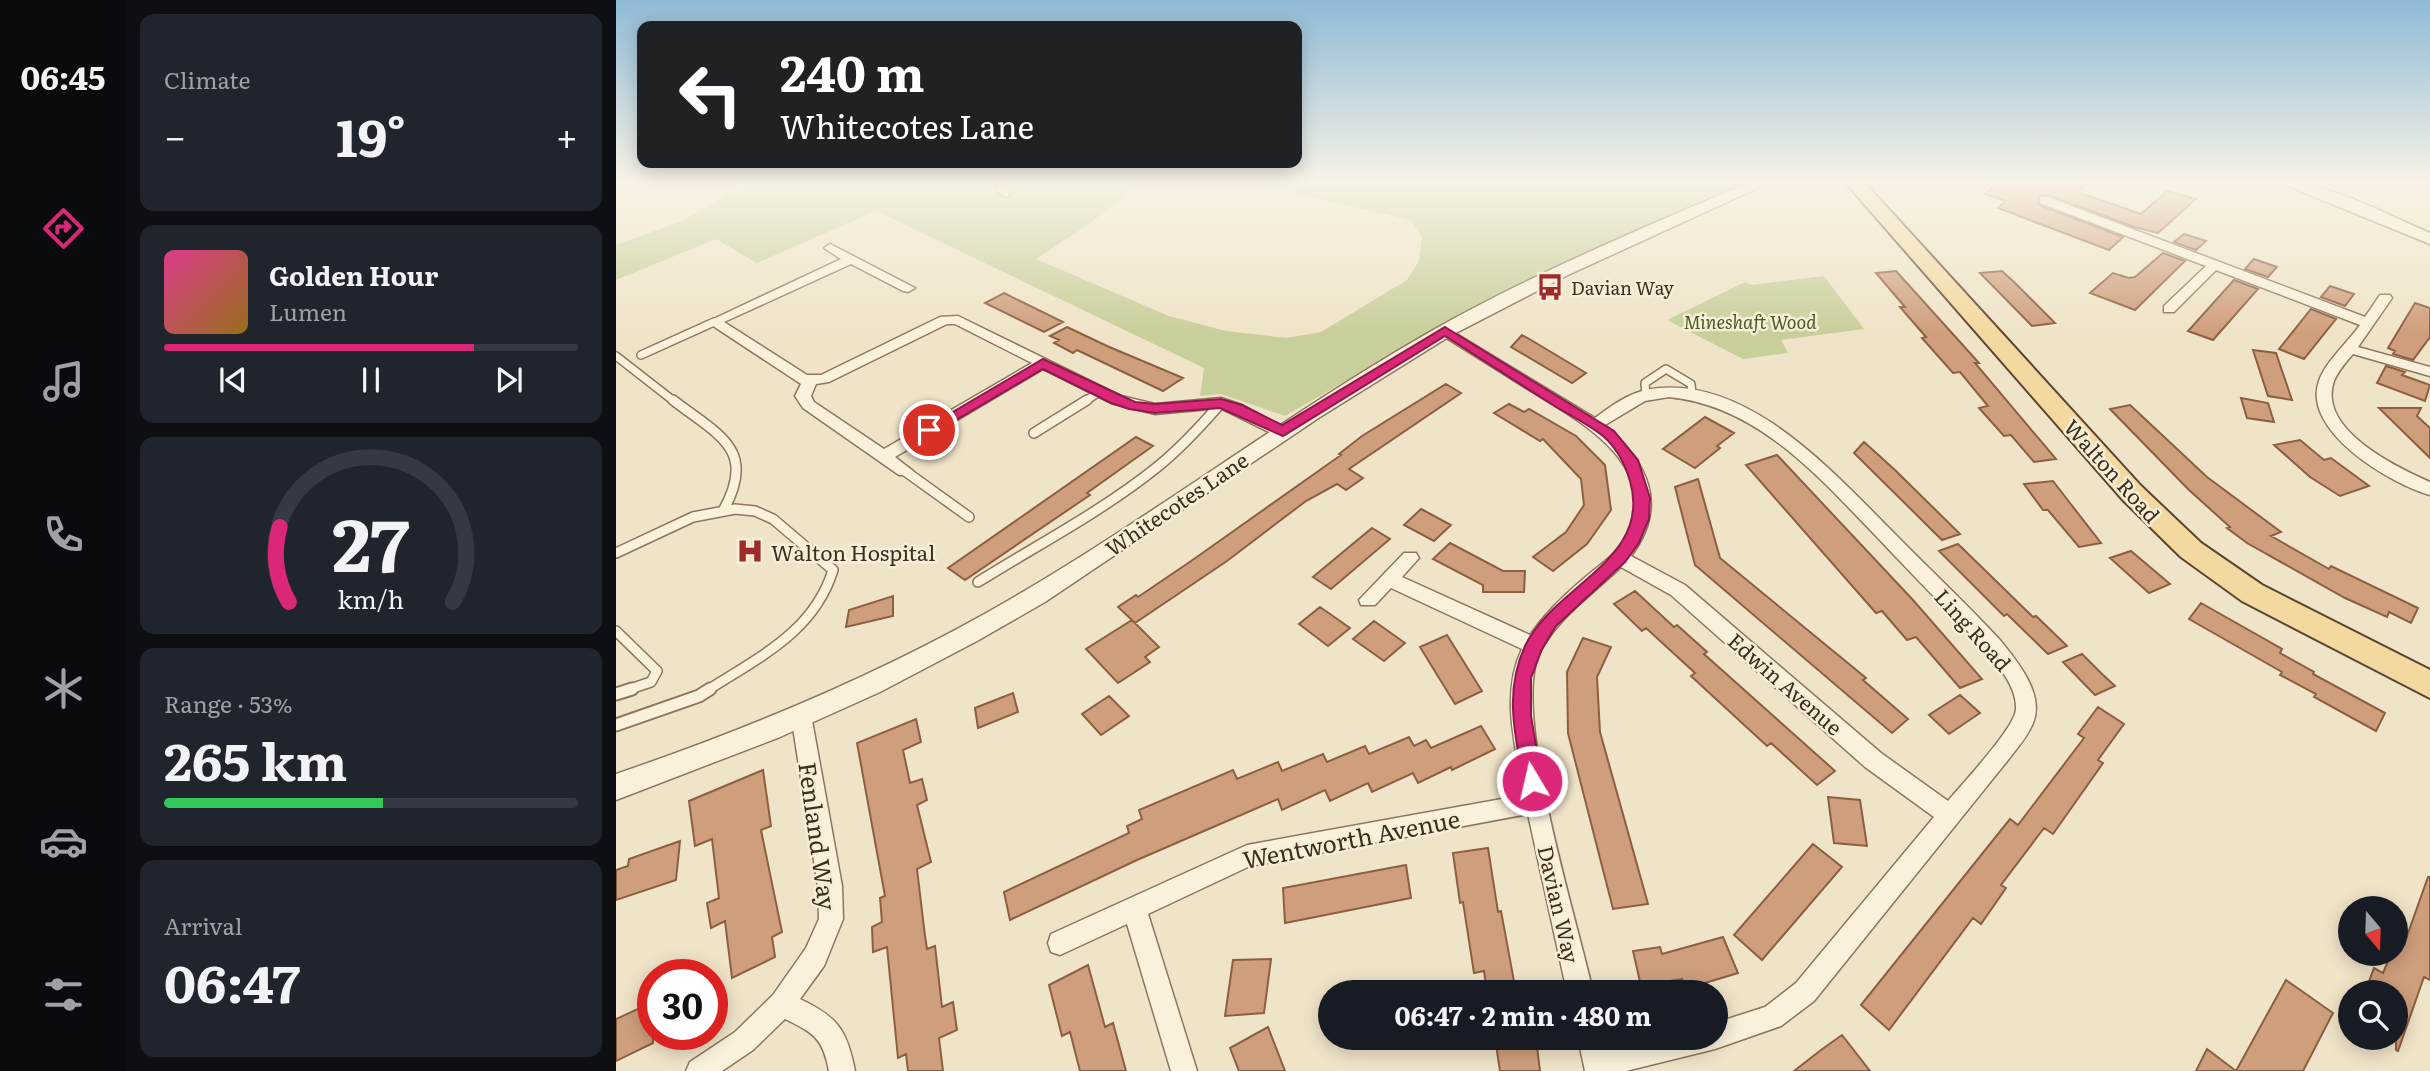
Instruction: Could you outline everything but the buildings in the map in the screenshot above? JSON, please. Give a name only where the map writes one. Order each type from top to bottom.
[{"type":"main road","name":"Walton Road","points":[[1899,232],[2132,493],[2190,550],[2252,593],[2430,685]]},
{"type":"street","name":"Whitecotes Lane","points":[[616,787],[668,770],[802,715],[943,647],[1017,607],[1283,432],[1445,331],[1580,263],[1650,232]]},
{"type":"street","points":[[2125,232],[2368,323]]},
{"type":"street","points":[[2412,232],[2430,239]]},
{"type":"street","points":[[830,248],[908,288]]},
{"type":"street","points":[[714,322],[849,260]]},
{"type":"street","points":[[2169,309],[2213,266]]},
{"type":"street","points":[[2385,298],[2326,383],[2323,399],[2336,428],[2364,453],[2396,473],[2430,489]]},
{"type":"street","points":[[714,322],[804,380],[824,379],[918,331],[945,320],[958,320],[1099,392],[1134,406],[1155,409],[1221,403],[1237,408],[1283,432]]},
{"type":"street","name":"Davian Way","points":[[1445,331],[1596,424],[1614,439],[1631,460],[1643,498],[1641,519],[1633,539],[1619,558],[1550,621],[1534,646],[1522,678],[1522,716],[1536,803],[1577,980]]},
{"type":"street","points":[[2350,349],[2430,372]]},
{"type":"street","points":[[884,456],[1043,363]]},
{"type":"street","points":[[811,379],[803,396],[808,405],[905,471]]},
{"type":"street","name":"Ling Road","points":[[1596,424],[1628,403],[1646,396],[1663,393],[1692,394],[1726,406],[1791,443],[1816,464],[1986,638],[2012,668],[2023,692],[2025,719],[2001,753],[1805,992],[1773,1017],[1728,1032]]},
{"type":"street","points":[[1368,600],[1410,558]]},
{"type":"street","name":"Edwin Avenue","points":[[1619,558],[1678,590],[1873,760],[1949,815]]},
{"type":"street","points":[[1388,579],[1534,646]]},
{"type":"street","name":"Fenland Way","points":[[699,1071],[744,1041],[782,1004],[815,957],[831,919],[830,886],[802,715]]},
{"type":"street","name":"Wentworth Avenue","points":[[1060,943],[1247,856],[1536,803]]},
{"type":"street","points":[[1134,909],[1184,1071]]},
{"type":"street","points":[[782,1004],[826,1026],[838,1046],[842,1071]]},
{"type":"street","points":[[1593,1050],[1597,1068],[1663,1050]]},
{"type":"lane","points":[[641,355],[714,322]]},
{"type":"lane","points":[[616,356],[721,437],[730,448],[740,473],[735,490],[723,511]]},
{"type":"lane","points":[[1034,433],[1099,392]]},
{"type":"lane","points":[[978,582],[1073,525],[1148,474],[1192,435],[1221,403]]},
{"type":"lane","points":[[905,471],[969,517]]},
{"type":"lane","points":[[616,553],[674,522],[723,511],[757,511],[772,518],[833,567],[829,583],[805,623],[779,645],[699,696],[616,725]]},
{"type":"lane","points":[[616,631],[654,667],[657,676],[643,686],[616,694]]},
{"type":"green space","points":[[652,232],[828,232],[757,263],[716,239],[616,280],[616,245]]},
{"type":"green space","points":[[920,232],[1077,232],[1036,259],[1169,316],[1226,331],[1286,338],[1321,332],[1407,280],[1419,261],[1422,237],[1419,232],[1635,232],[1484,301],[1285,416],[1221,394],[1200,396],[1204,368]]},
{"type":"green space","name":"Mineshaft Wood","points":[[1824,276],[1864,329],[1781,340],[1788,353],[1743,359],[1667,320],[1745,282],[1751,285]]},
{"type":"place","name":"Davian Way","points":[[1550,287]]},
{"type":"place","name":"Walton Hospital","points":[[750,551]]},
{"type":"route","points":[[929,430],[1043,363],[1116,400],[1134,406],[1155,409],[1221,403],[1237,408],[1283,432],[1445,331],[1609,434],[1631,460],[1643,498],[1641,519],[1633,539],[1619,558],[1550,621],[1534,646],[1522,678],[1522,716],[1532,781]]}]
